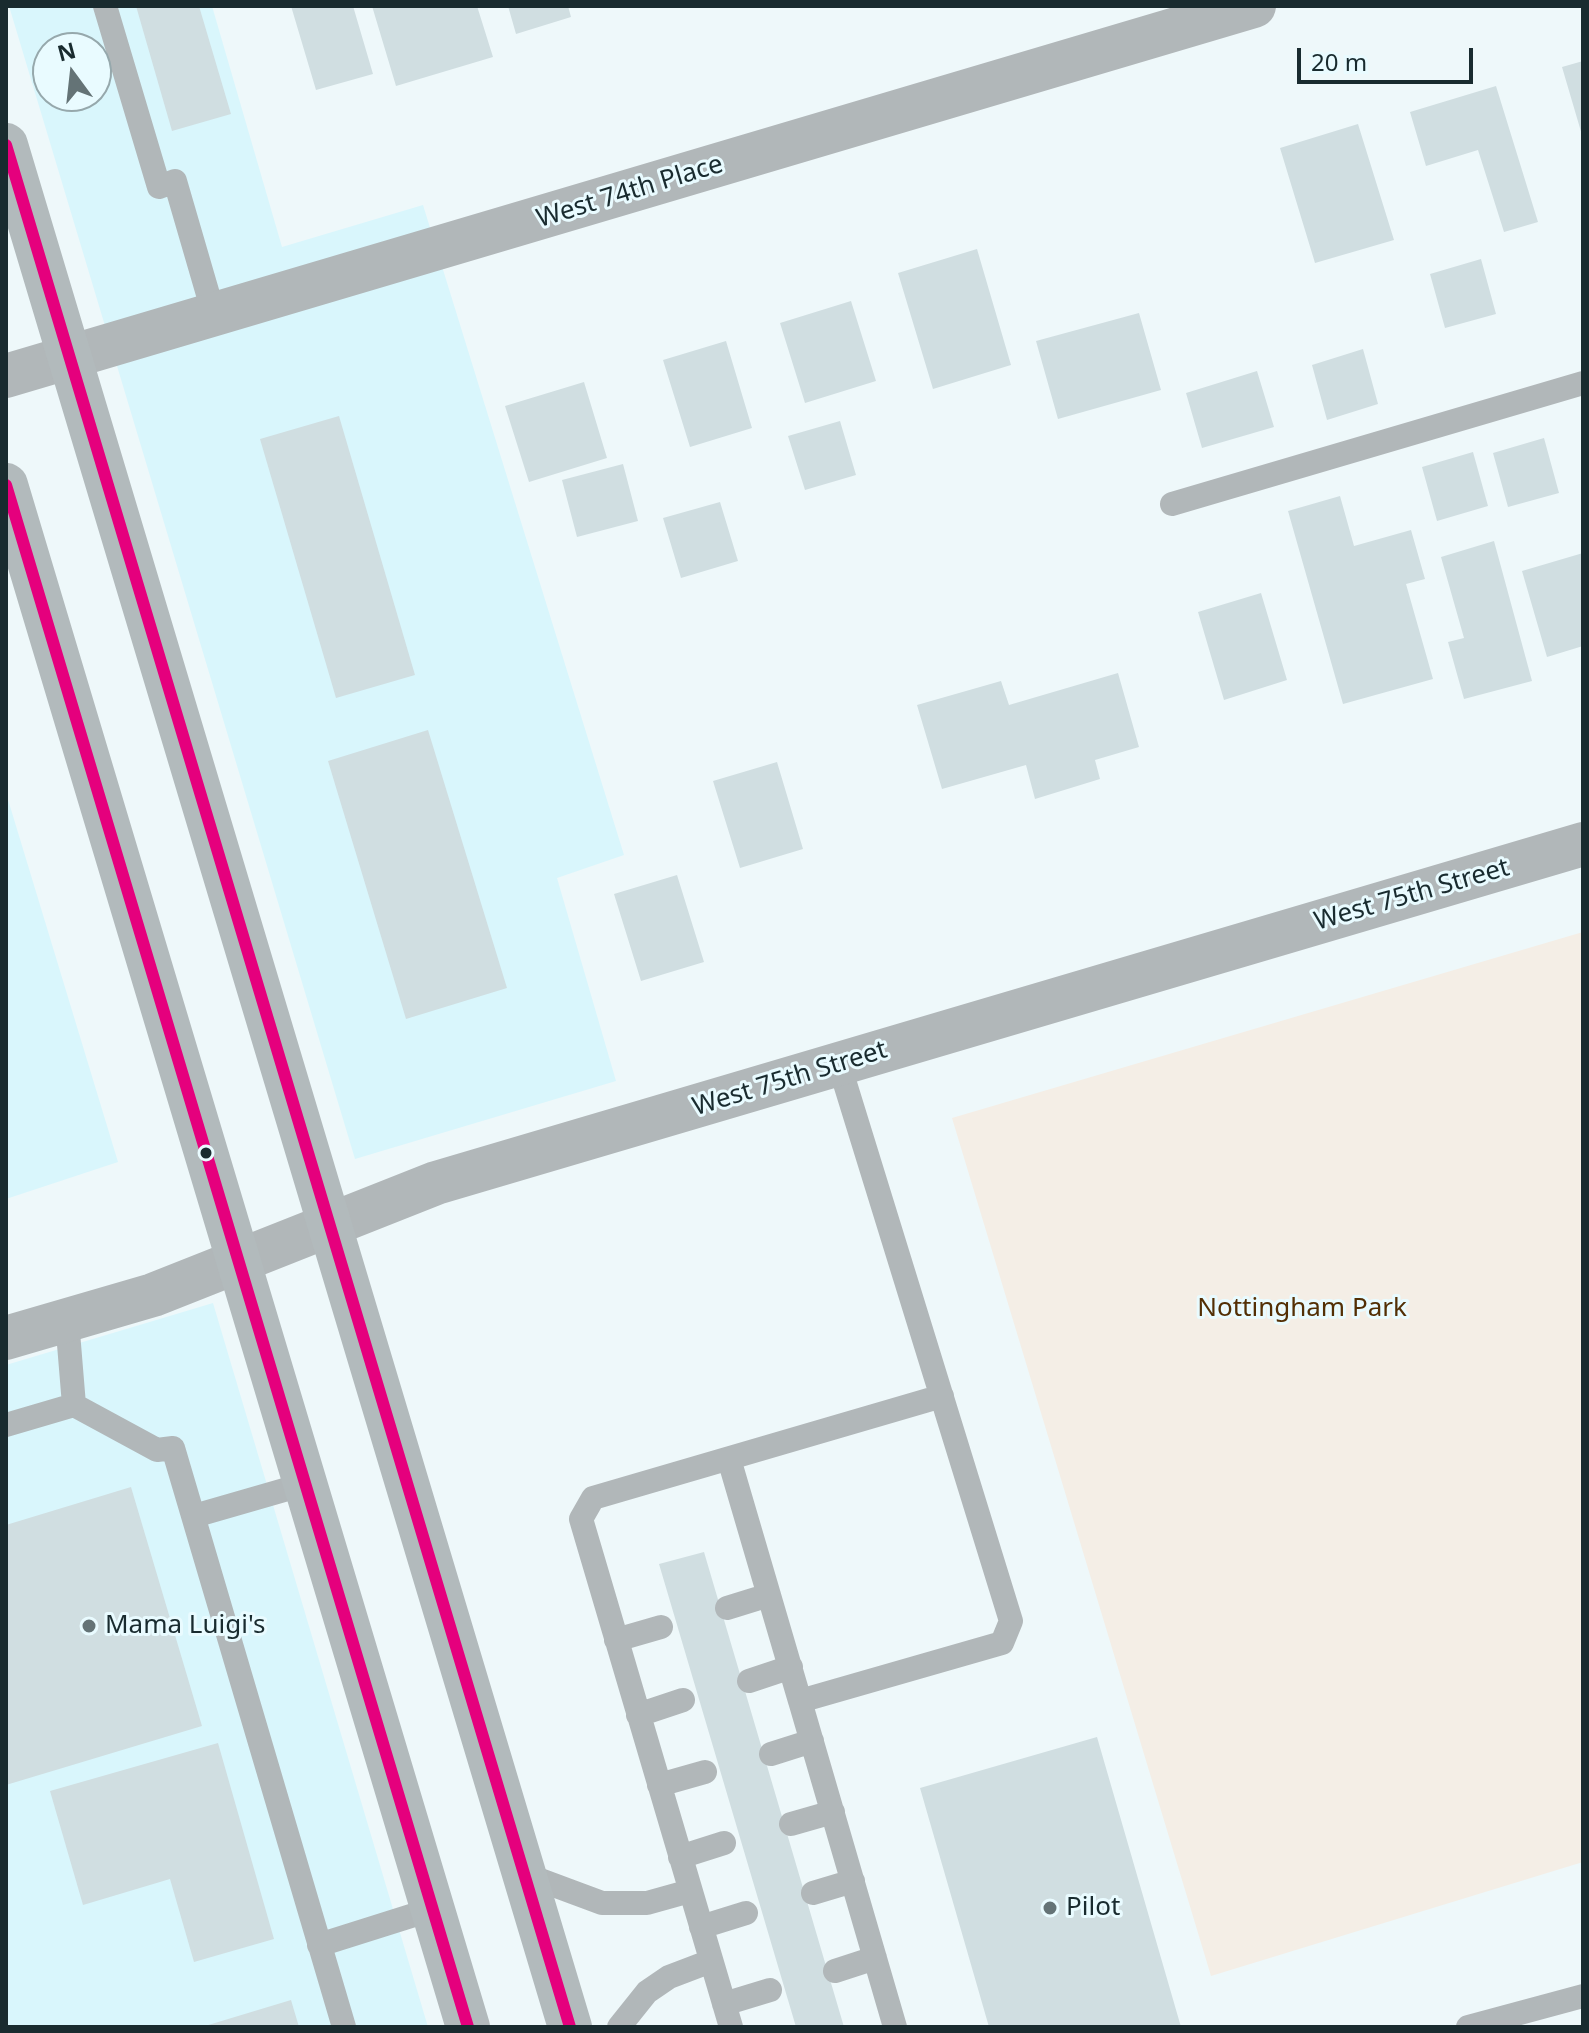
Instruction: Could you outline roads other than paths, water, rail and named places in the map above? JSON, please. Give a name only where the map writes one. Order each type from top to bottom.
[{"type":"main road","points":[[6,145],[570,2027]]},
{"type":"main road","points":[[6,485],[468,2027]]},
{"type":"street","name":"West 74th Place","points":[[6,376],[1254,6]]},
{"type":"street","name":"West 75th Street","points":[[6,1338],[153,1295],[436,1183],[1583,844]]},
{"type":"lane","points":[[105,6],[159,187],[175,181],[214,315]]},
{"type":"lane","points":[[1172,504],[1583,383]]},
{"type":"lane","points":[[800,1701],[1002,1643],[1011,1621],[839,1064]]},
{"type":"lane","points":[[67,1320],[74,1405]]},
{"type":"lane","points":[[770,1990],[728,2016],[581,1519],[593,1498],[942,1396]]},
{"type":"lane","points":[[6,1425],[74,1405],[157,1450],[173,1448],[344,2027]]},
{"type":"lane","points":[[729,1459],[895,2027]]},
{"type":"lane","points":[[194,1516],[305,1484]]},
{"type":"lane","points":[[727,1608],[769,1595]]},
{"type":"lane","points":[[616,1640],[661,1627]]},
{"type":"lane","points":[[749,1681],[791,1667]]},
{"type":"lane","points":[[638,1715],[683,1700]]},
{"type":"lane","points":[[771,1754],[812,1741]]},
{"type":"lane","points":[[659,1785],[705,1772]]},
{"type":"lane","points":[[791,1824],[833,1812]]},
{"type":"lane","points":[[680,1857],[724,1843]]},
{"type":"lane","points":[[524,1874],[602,1903],[647,1903],[690,1891]]},
{"type":"lane","points":[[813,1893],[853,1881]]},
{"type":"lane","points":[[319,1945],[433,1909]]},
{"type":"lane","points":[[701,1927],[746,1913]]},
{"type":"lane","points":[[835,1971],[875,1958]]},
{"type":"lane","points":[[619,2027],[647,1992],[669,1977],[711,1961]]},
{"type":"lane","points":[[1468,2027],[1583,1996]]},
{"type":"place","name":"Mama Luigi's","points":[[89,1626]]},
{"type":"place","name":"Pilot","points":[[1050,1908]]},
{"type":"park label","name":"Nottingham Park","points":[[1302,1309]]}]
